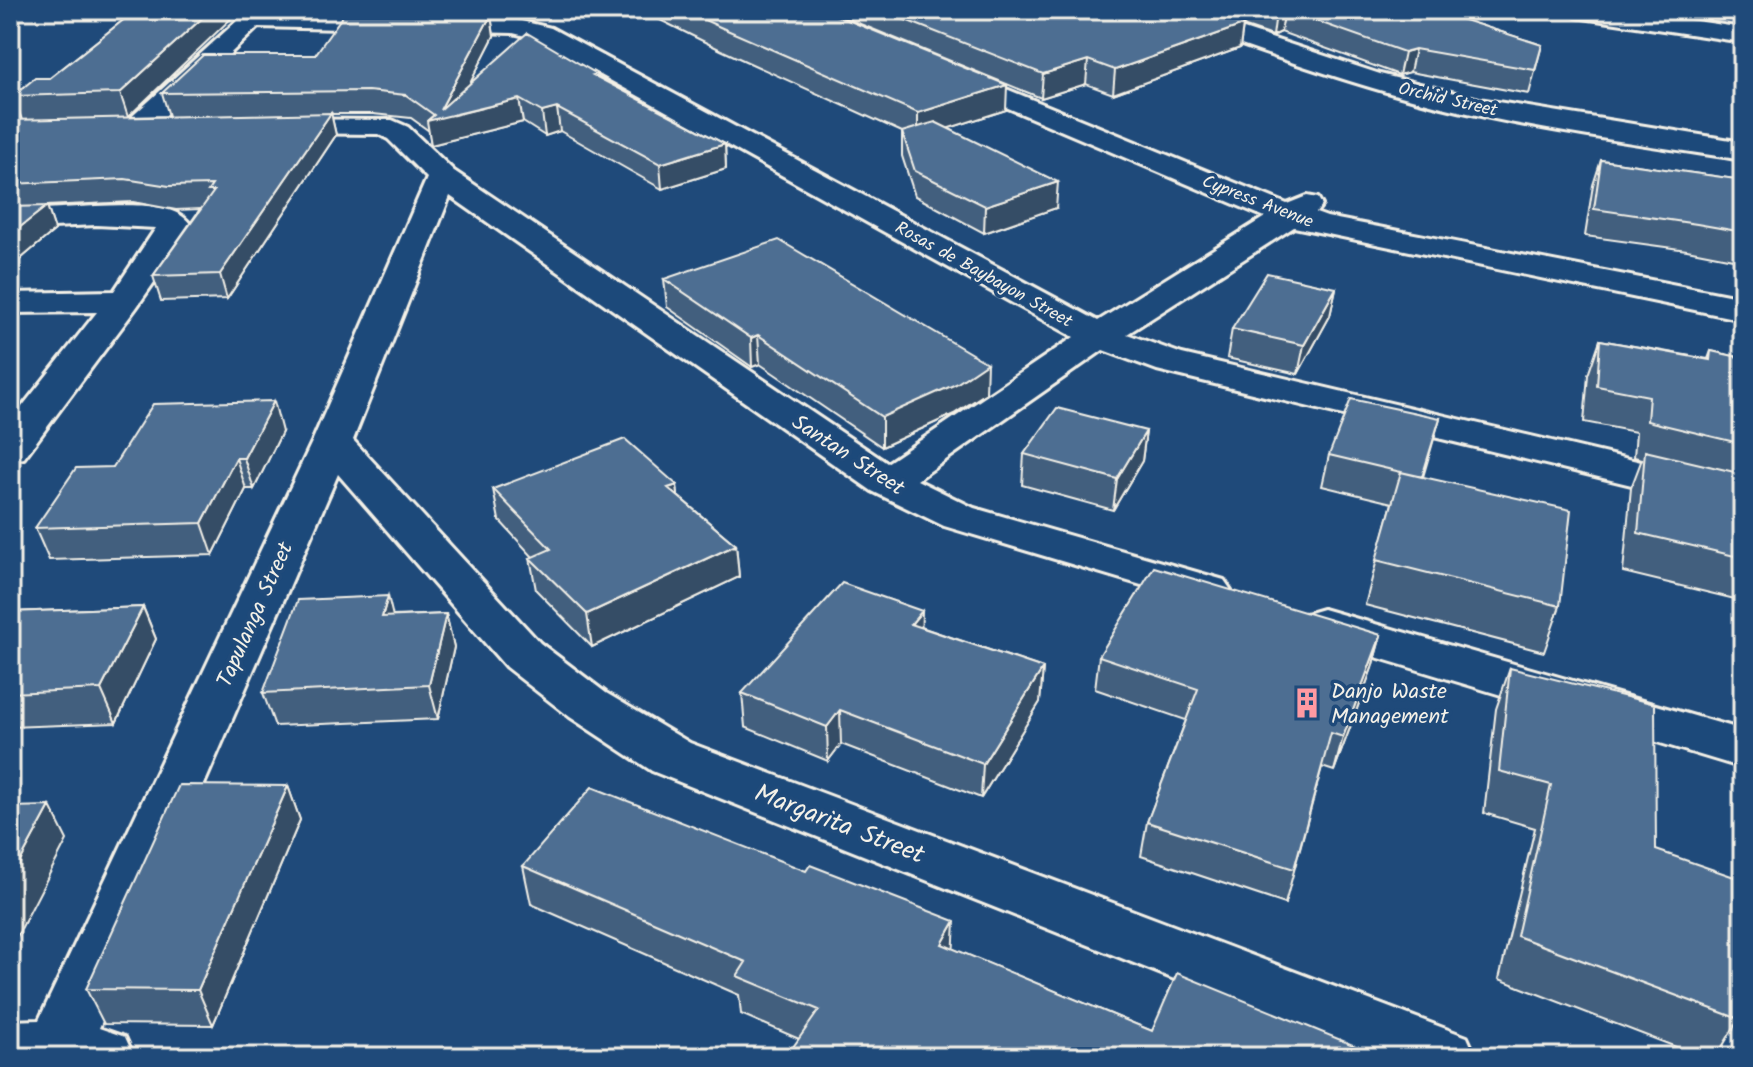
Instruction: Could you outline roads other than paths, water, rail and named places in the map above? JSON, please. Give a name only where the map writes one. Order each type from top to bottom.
[{"type":"street","name":"Orchid Street","points":[[1163,10],[1364,78],[1443,100],[1743,151]]},
{"type":"street","points":[[1576,10],[1743,35]]},
{"type":"street","points":[[184,127],[121,128],[258,15]]},
{"type":"street","name":"Rosas de Baybayon Street","points":[[258,15],[513,26],[542,33],[1099,336],[1170,362],[1743,499]]},
{"type":"street","name":"Cypress Avenue","points":[[932,56],[1303,208],[1362,236],[1743,309]]},
{"type":"street","name":"Santan Street","points":[[231,126],[382,126],[398,133],[443,177],[887,482],[959,517],[1245,602]]},
{"type":"street","name":"Tapulanga Street","points":[[57,1051],[332,442],[443,177]]},
{"type":"street","points":[[887,482],[1099,336],[1303,208]]},
{"type":"street","name":"Cypress Avenue","points":[[1303,208],[1743,285]]},
{"type":"street","points":[[10,220],[164,217],[174,224],[167,241],[124,301],[10,449]]},
{"type":"street","points":[[10,303],[124,301]]},
{"type":"street","name":"Margarita Street","points":[[332,442],[523,655],[588,705],[671,757],[1444,1057]]},
{"type":"street","points":[[1291,615],[1743,749]]},
{"type":"place","name":"Danjo Waste Management","points":[[1307,703]]}]
